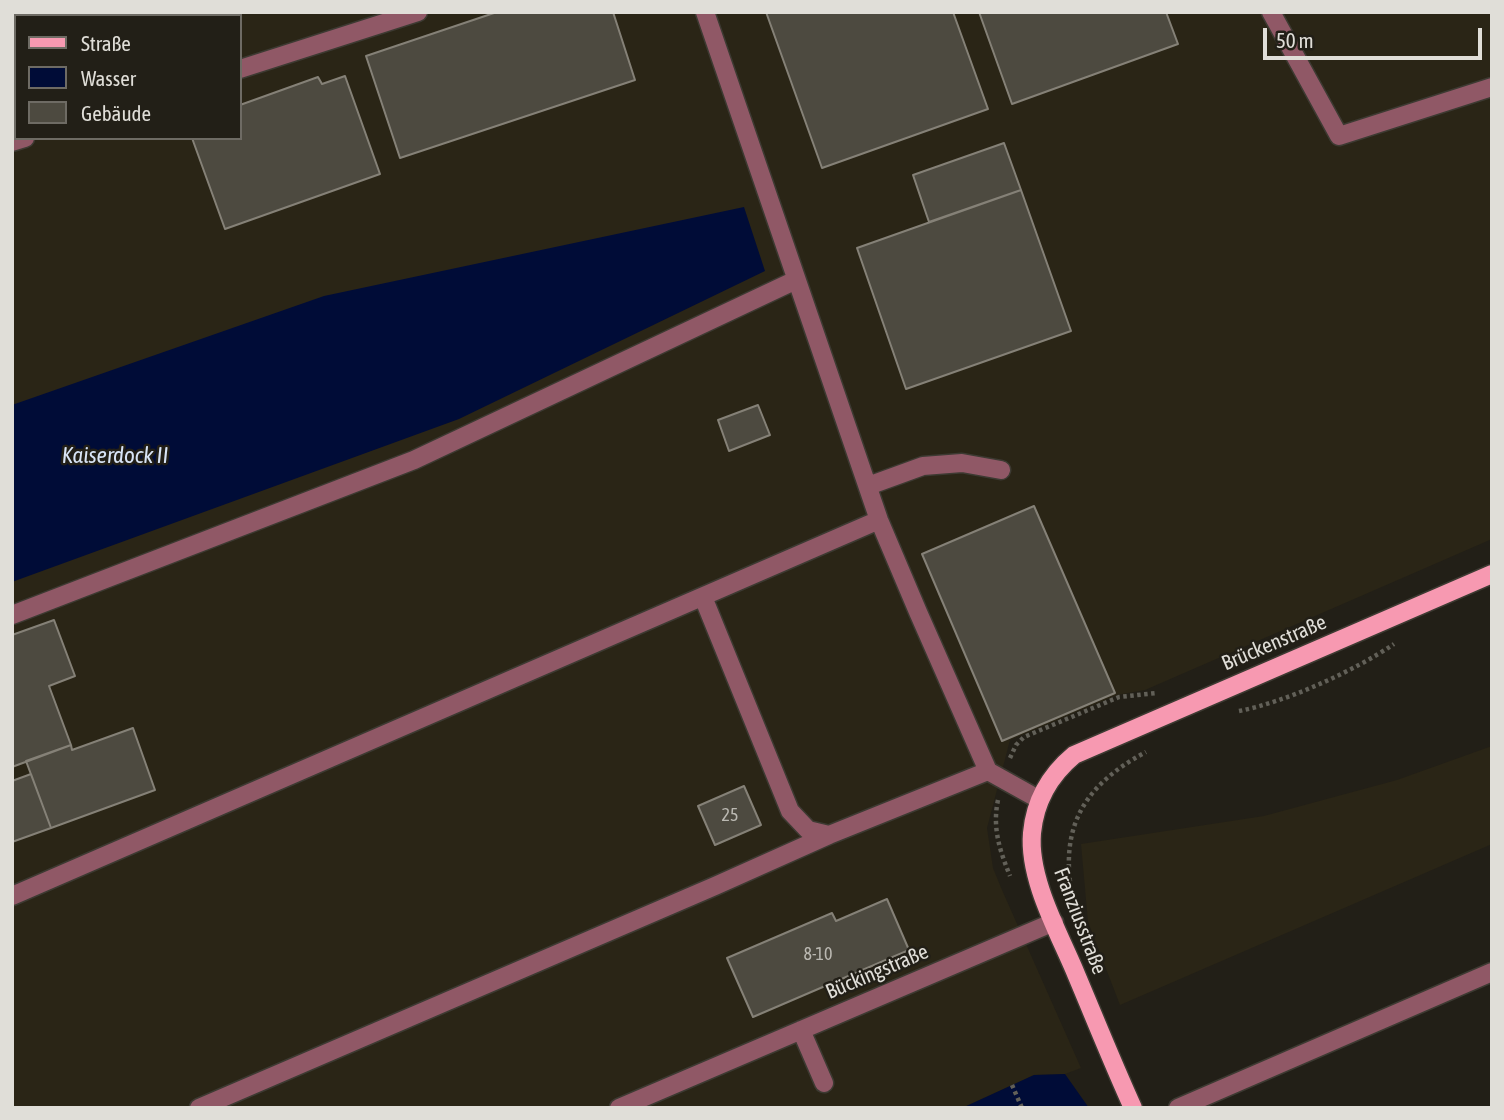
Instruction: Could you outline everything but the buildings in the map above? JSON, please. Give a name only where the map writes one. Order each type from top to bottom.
[{"type":"main road","name":"Brückenstraße","points":[[1074,755],[1492,574]]},
{"type":"main road","name":"Franziusstraße","points":[[1074,755],[1054,776],[1040,800],[1032,834],[1033,859],[1038,882],[1054,922],[1133,1108]]},
{"type":"street","points":[[242,68],[418,12]]},
{"type":"street","points":[[705,12],[879,520],[995,776],[1040,800]]},
{"type":"street","points":[[1271,12],[1339,136],[1492,87]]},
{"type":"street","points":[[12,615],[414,460],[796,280]]},
{"type":"street","points":[[867,486],[923,466],[962,463],[1001,470]]},
{"type":"street","points":[[12,895],[879,520]]},
{"type":"street","points":[[703,597],[790,811],[808,830],[829,835]]},
{"type":"street","points":[[199,1108],[829,835],[995,776]]},
{"type":"street","name":"Bückingstraße","points":[[619,1108],[1054,922]]},
{"type":"street","points":[[1178,1108],[1492,972]]},
{"type":"street","points":[[801,1030],[824,1083]]},
{"type":"path","points":[[1014,885],[999,849],[995,827],[995,776],[1016,745],[1024,737],[1119,697],[1160,692]]},
{"type":"path","points":[[1078,918],[1070,884],[1070,870],[1071,834],[1079,812],[1109,776],[1149,751]]},
{"type":"path","points":[[1012,1085],[1022,1108]]},
{"type":"shaded area","points":[[12,12],[1492,12],[1492,539],[1145,690],[1117,695],[1010,740],[987,828],[993,868],[1081,1068],[1065,1074],[1034,1075],[962,1108],[12,1108]]},
{"type":"shaded area","points":[[1492,746],[1492,844],[1120,1005],[1088,922],[1081,844],[1264,816],[1397,780]]},
{"type":"water","name":"Kaiserdock II","points":[[744,207],[765,271],[459,419],[12,582],[12,405],[324,296]]},
{"type":"water","points":[[1065,1074],[1089,1108],[962,1108],[1034,1075]]}]
